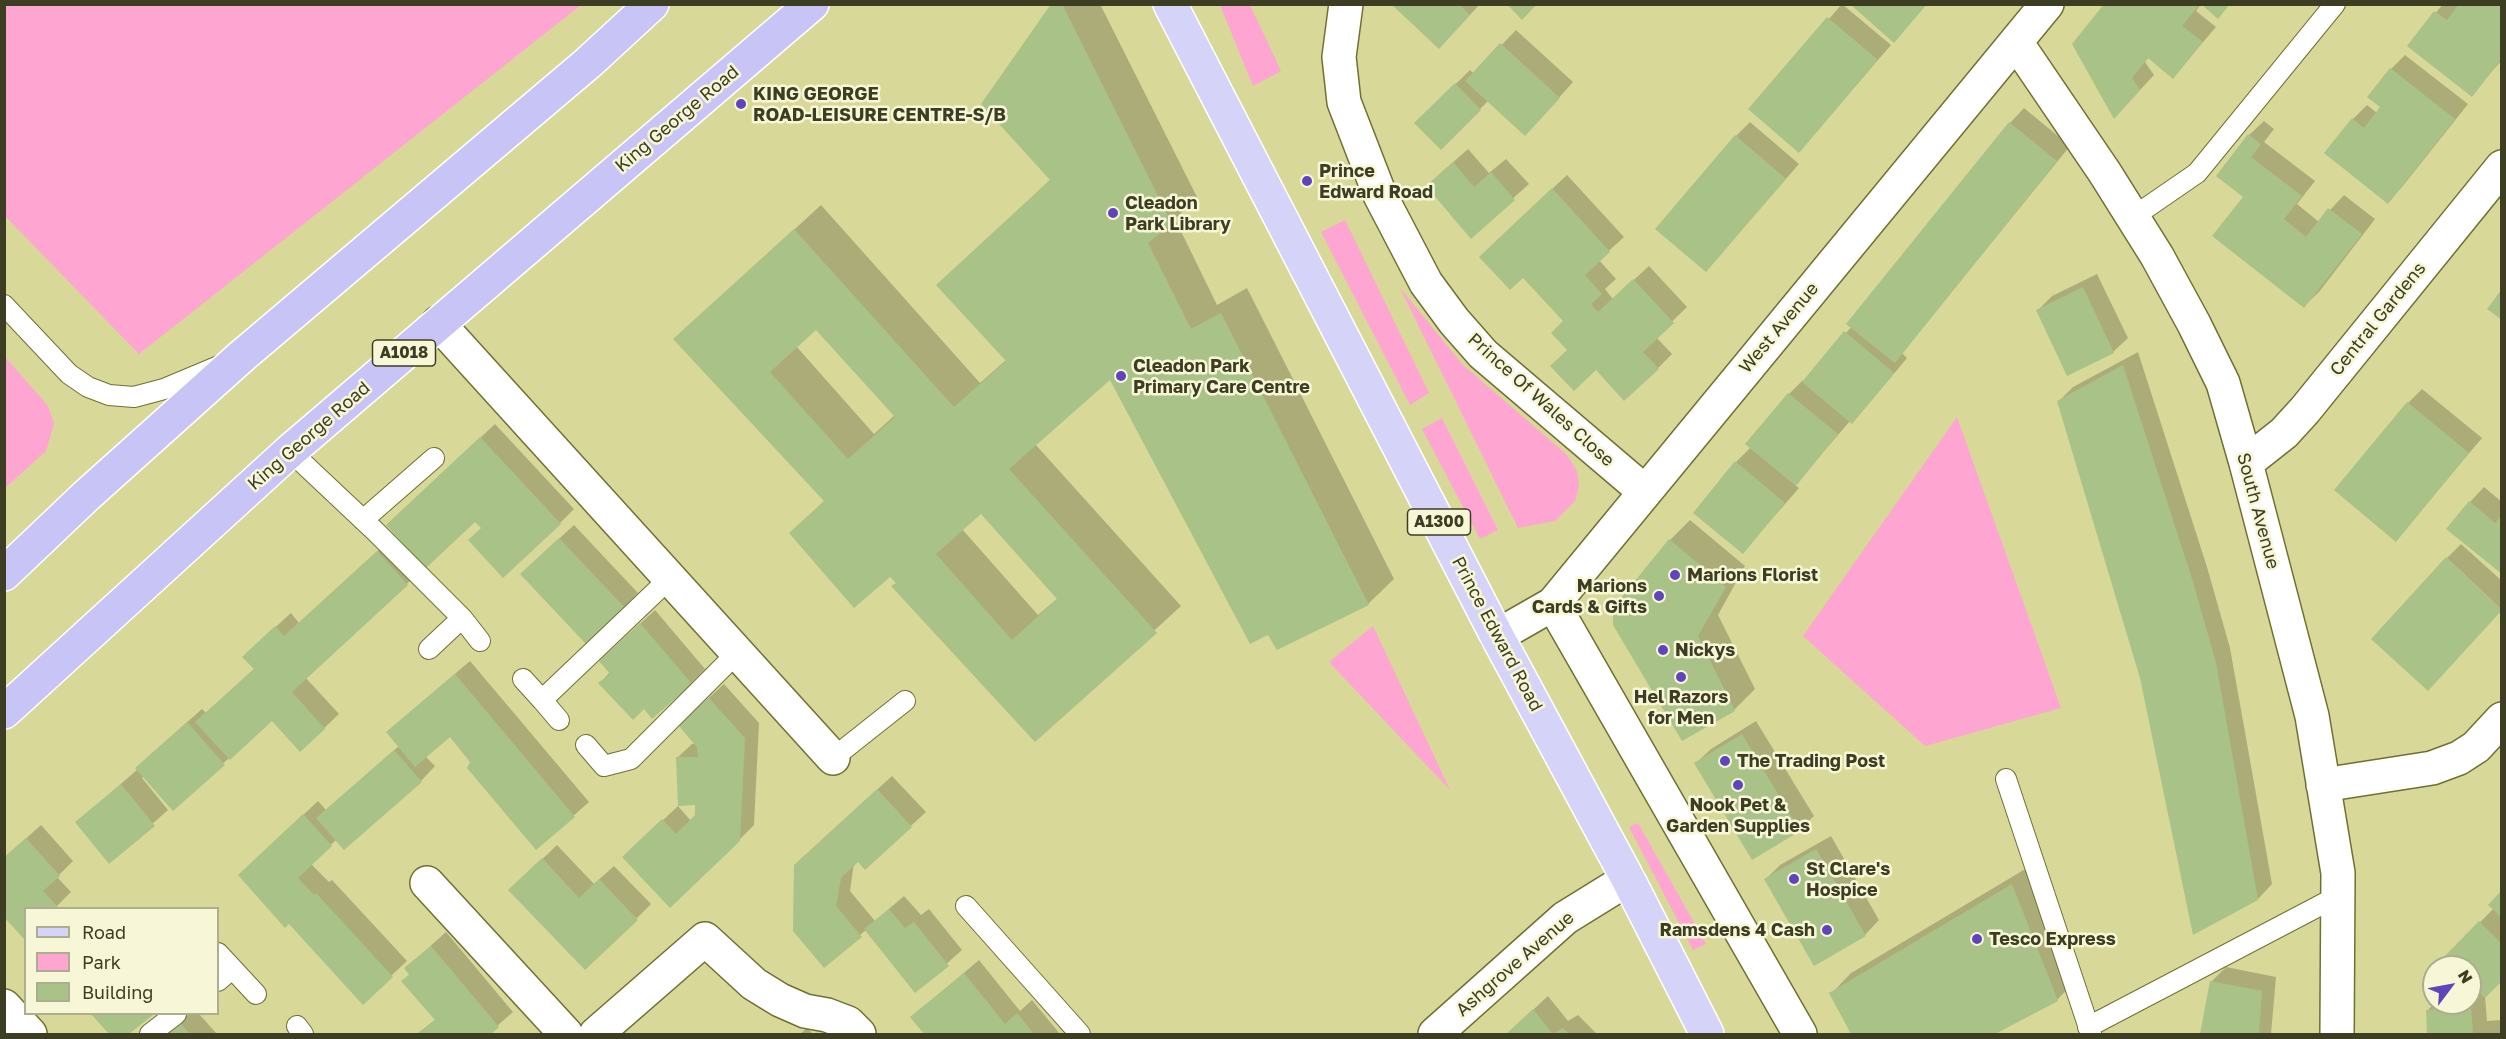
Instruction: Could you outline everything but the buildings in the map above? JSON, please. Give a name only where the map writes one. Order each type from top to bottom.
[{"type":"highway","points":[[4,574],[86,496],[242,356],[588,63],[652,4]]},
{"type":"highway","name":"King George Road","points":[[4,712],[290,451],[812,4]]},
{"type":"main road","name":"Prince Edward Road","points":[[1172,6],[1497,636],[1628,879],[1707,1035]]},
{"type":"street","name":"Prince Of Wales Close","points":[[1346,4],[1339,57],[1344,102],[1380,195],[1426,283],[1454,321],[1484,354],[1644,491]]},
{"type":"street","name":"West Avenue","points":[[1497,636],[1553,604],[2047,4]]},
{"type":"street","name":"South Avenue","points":[[2016,42],[2133,217],[2189,315],[2223,383],[2312,716],[2338,873],[2337,1035]]},
{"type":"street","name":"Central Gardens","points":[[2246,463],[2284,433],[2305,410],[2502,167]]},
{"type":"street","points":[[438,323],[832,758]]},
{"type":"street","points":[[1553,604],[1800,1035]]},
{"type":"street","points":[[2323,785],[2432,768],[2459,758],[2476,747],[2502,719]]},
{"type":"street","name":"Ashgrove Avenue","points":[[1435,1035],[1565,918],[1628,879]]},
{"type":"street","points":[[427,883],[566,1035]]},
{"type":"street","points":[[596,1035],[705,939],[754,984],[771,995],[805,1011],[827,1015],[848,1023],[859,1035]]},
{"type":"street","points":[[4,1006],[30,1035]]},
{"type":"lane","points":[[2133,217],[2197,173],[2335,4]]},
{"type":"lane","points":[[4,305],[69,374],[88,387],[109,395],[134,397],[164,389],[242,356]]},
{"type":"lane","points":[[290,451],[462,618],[480,641]]},
{"type":"lane","points":[[363,520],[434,458]]},
{"type":"lane","points":[[542,700],[669,579]]},
{"type":"lane","points":[[429,649],[462,618]]},
{"type":"lane","points":[[586,745],[604,766],[631,759],[737,653]]},
{"type":"lane","points":[[523,679],[559,720]]},
{"type":"lane","points":[[832,758],[904,701]]},
{"type":"lane","points":[[2006,779],[2090,1031],[2338,896]]},
{"type":"lane","points":[[966,906],[1080,1035]]},
{"type":"lane","points":[[219,956],[225,975],[256,994]]},
{"type":"lane","points":[[150,1035],[175,1015]]},
{"type":"green space","points":[[5,4],[581,5],[139,354],[5,216]]},
{"type":"green space","points":[[1220,5],[1250,5],[1281,71],[1253,86]]},
{"type":"green space","points":[[1345,220],[1429,393],[1410,405],[1321,232]]},
{"type":"green space","points":[[1400,288],[1463,365],[1566,454],[1577,471],[1579,486],[1575,501],[1555,521],[1518,528]]},
{"type":"green space","points":[[5,357],[48,406],[54,423],[46,451],[5,488]]},
{"type":"green space","points":[[1957,417],[2061,708],[1925,746],[1803,636]]},
{"type":"green space","points":[[1442,418],[1498,530],[1480,539],[1422,429]]},
{"type":"green space","points":[[1373,626],[1450,790],[1329,662]]},
{"type":"green space","points":[[1638,823],[1706,944],[1693,950],[1629,827]]},
{"type":"place","name":"KING GEORGE ROAD-LEISURE CENTRE-S/B","points":[[741,104]]},
{"type":"place","name":"Prince Edward Road","points":[[1307,181]]},
{"type":"place","name":"Cleadon Park Library","points":[[1113,213]]},
{"type":"place","name":"Cleadon Park Primary Care Centre","points":[[1121,376]]},
{"type":"place","name":"Marions Florist","points":[[1675,575]]},
{"type":"place","name":"Marions Cards & Gifts","points":[[1659,596]]},
{"type":"place","name":"Nickys","points":[[1663,650]]},
{"type":"place","name":"Hel Razors for Men","points":[[1681,677]]},
{"type":"place","name":"The Trading Post","points":[[1725,761]]},
{"type":"place","name":"Nook Pet & Garden Supplies","points":[[1738,785]]},
{"type":"place","name":"St Clare's Hospice","points":[[1794,879]]},
{"type":"place","name":"Ramsdens 4 Cash","points":[[1827,930]]},
{"type":"place","name":"Tesco Express","points":[[1977,939]]}]
